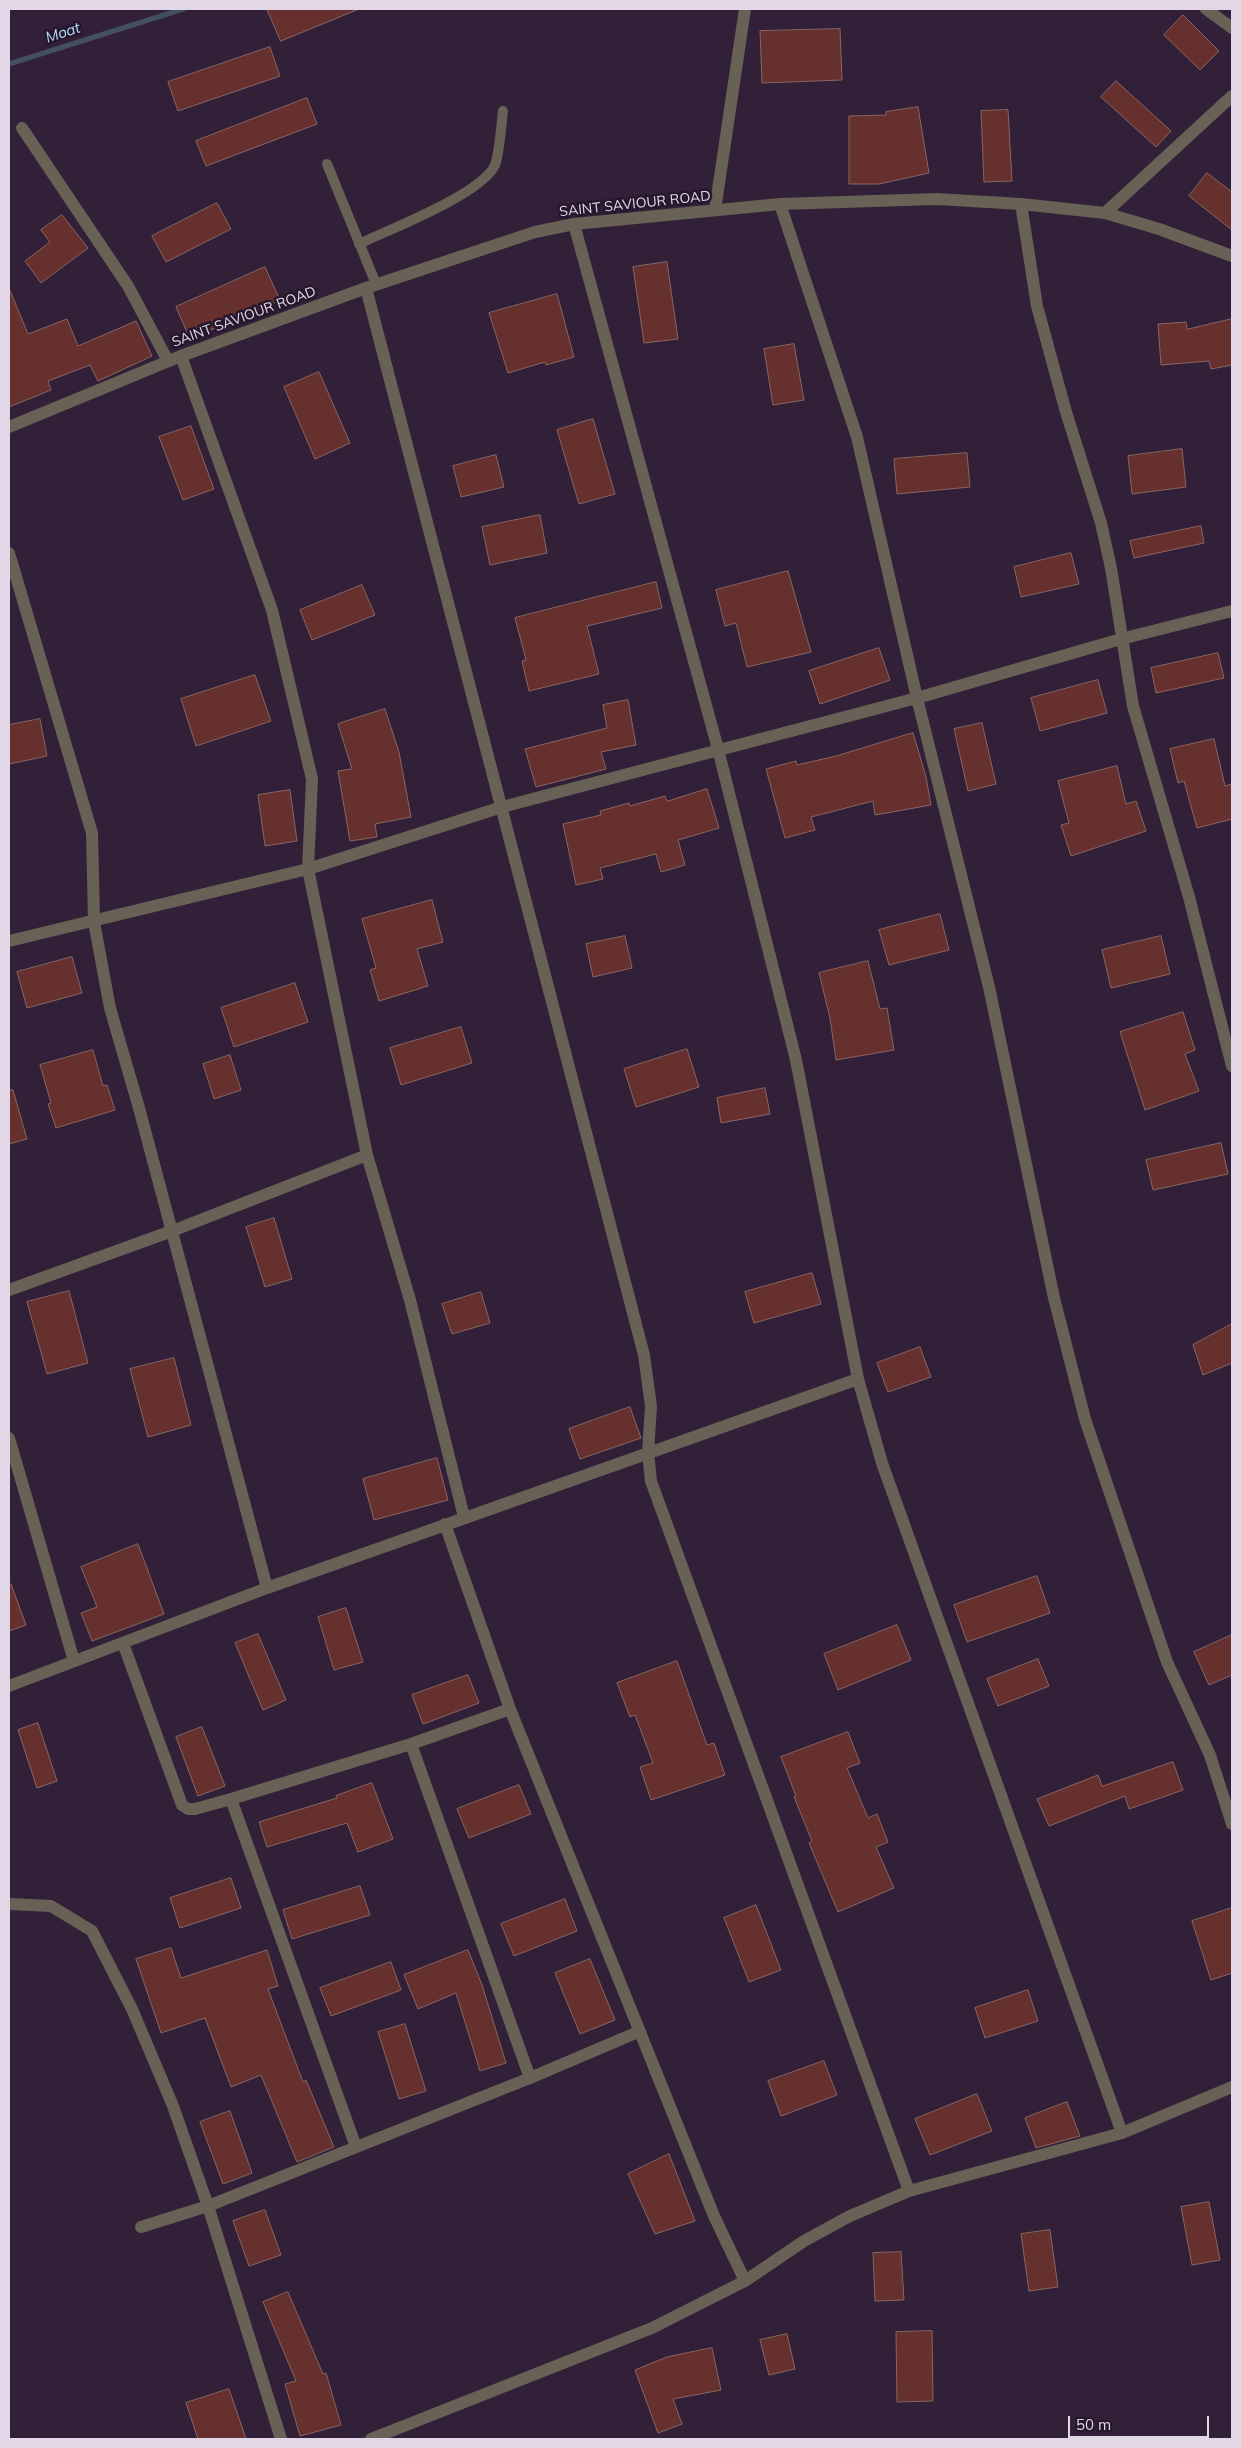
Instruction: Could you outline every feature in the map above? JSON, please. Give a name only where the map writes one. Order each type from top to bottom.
[{"type":"street","points":[[715,210],[745,9]]},
{"type":"street","points":[[1206,9],[1232,28]]},
{"type":"street","points":[[1105,213],[1232,96]]},
{"type":"street","points":[[22,128],[128,286],[168,361]]},
{"type":"street","name":"SAINT SAVIOUR ROAD","points":[[9,427],[168,361],[371,286],[535,232],[574,224],[780,204],[937,199],[1021,204],[1105,213],[1159,229],[1232,256]]},
{"type":"street","points":[[780,204],[857,437],[917,698],[989,987],[1054,1298],[1084,1418],[1167,1662],[1210,1755],[1232,1824]]},
{"type":"street","points":[[1021,204],[1037,306],[1066,412],[1101,523],[1111,568],[1133,706],[1190,897],[1232,1066]]},
{"type":"street","points":[[574,224],[718,749],[796,1060],[858,1379],[882,1463],[1122,2133]]},
{"type":"street","points":[[371,286],[502,807],[644,1355],[651,1406],[648,1453],[651,1481],[909,2191]]},
{"type":"street","points":[[181,356],[272,610],[312,779],[308,869],[366,1155],[410,1300],[464,1517]]},
{"type":"street","points":[[9,553],[92,833],[94,922],[110,1008],[172,1231],[267,1588]]},
{"type":"street","points":[[9,940],[94,922],[308,869],[502,807],[917,698],[1121,639],[1232,611]]},
{"type":"street","points":[[9,1290],[172,1231],[366,1155]]},
{"type":"street","points":[[9,1686],[267,1588],[858,1379]]},
{"type":"street","points":[[9,1438],[74,1661]]},
{"type":"street","points":[[445,1524],[510,1710],[638,2032],[714,2216],[744,2281]]},
{"type":"street","points":[[123,1643],[182,1805],[188,1809],[195,1809],[231,1799],[411,1744],[510,1710]]},
{"type":"street","points":[[411,1744],[530,2078]]},
{"type":"street","points":[[231,1799],[356,2147]]},
{"type":"street","points":[[9,1904],[51,1906],[66,1913],[92,1931],[132,2009],[173,2106],[208,2206],[281,2439]]},
{"type":"street","points":[[141,2227],[208,2206],[530,2078],[638,2032]]},
{"type":"street","points":[[371,2439],[652,2328],[744,2281],[804,2241],[850,2216],[909,2191],[1122,2133],[1232,2087]]},
{"type":"lane","points":[[359,244],[460,196],[480,182],[495,165],[503,111]]},
{"type":"lane","points":[[327,164],[359,244],[371,286]]},
{"type":"building","points":[[267,9],[359,9],[281,41]]},
{"type":"building","points":[[1183,15],[1219,51],[1200,70],[1164,35]]},
{"type":"building","points":[[840,29],[842,80],[762,83],[760,31]]},
{"type":"building","points":[[270,47],[280,76],[178,111],[168,82]]},
{"type":"building","points":[[1116,81],[1171,131],[1156,147],[1101,97]]},
{"type":"building","points":[[307,98],[317,124],[206,166],[196,141]]},
{"type":"building","points":[[918,107],[929,173],[879,184],[849,184],[849,116],[886,115],[886,112]]},
{"type":"building","points":[[1008,110],[1012,181],[984,182],[981,111]]},
{"type":"building","points":[[1207,173],[1232,192],[1232,230],[1189,196]]},
{"type":"building","points":[[217,203],[231,229],[166,262],[152,236]]},
{"type":"building","points":[[62,215],[88,248],[41,283],[25,261],[50,242],[41,230]]},
{"type":"building","points":[[667,262],[678,339],[644,343],[633,267]]},
{"type":"building","points":[[265,267],[280,300],[190,339],[176,307]]},
{"type":"building","points":[[9,288],[28,334],[67,319],[78,346],[136,321],[152,356],[98,381],[90,365],[48,381],[51,390],[9,407]]},
{"type":"building","points":[[557,294],[574,357],[546,365],[545,362],[508,373],[489,313]]},
{"type":"building","points":[[1232,319],[1232,365],[1211,369],[1209,361],[1161,365],[1158,324],[1186,322],[1187,329]]},
{"type":"building","points":[[794,344],[804,400],[773,405],[764,349]]},
{"type":"building","points":[[319,372],[350,443],[315,459],[284,387]]},
{"type":"building","points":[[593,419],[615,494],[579,504],[557,430]]},
{"type":"building","points":[[191,426],[214,489],[183,500],[159,437]]},
{"type":"building","points":[[1182,449],[1186,487],[1132,494],[1128,456]]},
{"type":"building","points":[[967,453],[970,487],[897,494],[894,459]]},
{"type":"building","points":[[496,455],[504,487],[461,497],[453,466]]},
{"type":"building","points":[[540,515],[547,553],[490,565],[482,527]]},
{"type":"building","points":[[1201,526],[1204,543],[1134,558],[1130,541]]},
{"type":"building","points":[[1071,553],[1079,584],[1021,597],[1014,567]]},
{"type":"building","points":[[788,571],[811,652],[747,667],[736,623],[725,626],[716,590]]},
{"type":"building","points":[[656,582],[662,608],[587,626],[599,674],[529,691],[522,661],[526,660],[515,618]]},
{"type":"building","points":[[362,585],[375,615],[312,640],[300,610]]},
{"type":"building","points":[[879,648],[890,680],[820,704],[809,671]]},
{"type":"building","points":[[1218,653],[1224,678],[1156,693],[1151,668]]},
{"type":"building","points":[[255,675],[271,721],[196,746],[181,699]]},
{"type":"building","points":[[1098,680],[1107,713],[1040,731],[1031,698]]},
{"type":"building","points":[[628,700],[636,745],[601,752],[606,769],[536,787],[525,749],[607,728],[603,705]]},
{"type":"building","points":[[385,709],[399,752],[411,817],[375,824],[377,837],[350,841],[338,771],[352,769],[338,724]]},
{"type":"building","points":[[40,719],[47,756],[9,764],[9,725]]},
{"type":"building","points":[[982,723],[996,784],[968,791],[954,729]]},
{"type":"building","points":[[913,733],[926,777],[931,805],[875,815],[873,801],[811,817],[815,830],[785,838],[766,769],[796,761],[797,765],[836,756]]},
{"type":"building","points":[[1214,739],[1225,786],[1232,784],[1232,819],[1197,828],[1184,781],[1178,783],[1170,749]]},
{"type":"building","points":[[1117,766],[1126,804],[1136,801],[1146,831],[1071,856],[1061,825],[1069,823],[1058,781]]},
{"type":"building","points":[[707,789],[719,828],[678,840],[685,865],[661,872],[656,854],[600,868],[603,879],[576,885],[563,824],[601,815],[600,811],[629,803],[630,806],[665,796],[667,801]]},
{"type":"building","points":[[290,790],[297,841],[265,846],[258,795]]},
{"type":"building","points":[[432,900],[443,942],[417,949],[428,986],[379,1001],[370,970],[376,968],[362,919]]},
{"type":"building","points":[[940,914],[949,950],[889,965],[879,930]]},
{"type":"building","points":[[625,936],[632,968],[593,977],[586,944]]},
{"type":"building","points":[[1161,936],[1170,974],[1111,988],[1102,950]]},
{"type":"building","points":[[72,957],[82,993],[27,1008],[17,972]]},
{"type":"building","points":[[868,961],[880,1009],[887,1008],[894,1050],[836,1060],[830,1018],[819,973]]},
{"type":"building","points":[[295,983],[308,1022],[234,1047],[221,1008]]},
{"type":"building","points":[[1183,1012],[1195,1050],[1185,1054],[1199,1091],[1145,1110],[1120,1032]]},
{"type":"building","points":[[461,1027],[472,1063],[401,1085],[390,1048]]},
{"type":"building","points":[[687,1049],[699,1087],[636,1107],[624,1069]]},
{"type":"building","points":[[93,1050],[103,1086],[107,1085],[115,1110],[56,1128],[48,1104],[51,1103],[40,1065]]},
{"type":"building","points":[[230,1055],[241,1090],[214,1099],[203,1064]]},
{"type":"building","points":[[765,1088],[770,1114],[721,1123],[717,1098]]},
{"type":"building","points":[[9,1090],[13,1090],[27,1139],[9,1144]]},
{"type":"building","points":[[1221,1143],[1228,1174],[1153,1190],[1146,1160]]},
{"type":"building","points":[[274,1218],[292,1279],[265,1287],[246,1227]]},
{"type":"building","points":[[812,1273],[821,1304],[754,1323],[745,1292]]},
{"type":"building","points":[[69,1291],[88,1363],[47,1374],[27,1302]]},
{"type":"building","points":[[481,1292],[490,1323],[452,1334],[442,1304]]},
{"type":"building","points":[[1232,1324],[1232,1363],[1203,1375],[1193,1345]]},
{"type":"building","points":[[920,1347],[931,1377],[888,1392],[877,1363]]},
{"type":"building","points":[[174,1358],[191,1425],[148,1437],[130,1369]]},
{"type":"building","points":[[630,1407],[641,1438],[580,1459],[569,1429]]},
{"type":"building","points":[[437,1458],[448,1500],[374,1520],[363,1479]]},
{"type":"building","points":[[138,1544],[164,1614],[92,1641],[81,1613],[97,1607],[81,1567]]},
{"type":"building","points":[[1037,1576],[1050,1613],[967,1642],[954,1605]]},
{"type":"building","points":[[9,1584],[11,1584],[26,1625],[9,1631]]},
{"type":"building","points":[[346,1608],[363,1662],[334,1670],[318,1617]]},
{"type":"building","points":[[897,1625],[911,1660],[838,1690],[824,1654]]},
{"type":"building","points":[[258,1634],[286,1700],[263,1710],[235,1643]]},
{"type":"building","points":[[1232,1635],[1232,1675],[1209,1685],[1194,1652]]},
{"type":"building","points":[[1038,1659],[1049,1686],[998,1706],[987,1679]]},
{"type":"building","points":[[677,1661],[707,1745],[714,1743],[725,1775],[651,1800],[640,1767],[653,1763],[635,1715],[630,1717],[617,1683]]},
{"type":"building","points":[[468,1675],[479,1703],[423,1724],[412,1695]]},
{"type":"building","points":[[38,1723],[57,1781],[37,1788],[18,1730]]},
{"type":"building","points":[[202,1727],[225,1786],[198,1796],[176,1737]]},
{"type":"building","points":[[848,1732],[860,1763],[847,1768],[868,1818],[877,1814],[888,1842],[876,1847],[894,1888],[838,1912],[809,1843],[812,1841],[794,1797],[796,1796],[781,1757]]},
{"type":"building","points":[[1173,1762],[1183,1790],[1129,1809],[1125,1796],[1049,1826],[1037,1799],[1098,1775],[1102,1786]]},
{"type":"building","points":[[372,1783],[393,1839],[358,1852],[347,1823],[267,1847],[259,1822],[337,1798],[336,1796]]},
{"type":"building","points":[[519,1785],[531,1814],[469,1838],[457,1809]]},
{"type":"building","points":[[231,1878],[241,1908],[180,1928],[170,1898]]},
{"type":"building","points":[[360,1886],[370,1915],[292,1939],[283,1910]]},
{"type":"building","points":[[565,1899],[577,1931],[514,1956],[501,1924]]},
{"type":"building","points":[[756,1905],[781,1970],[749,1982],[724,1918]]},
{"type":"building","points":[[1232,1908],[1232,1973],[1211,1980],[1192,1921]]},
{"type":"building","points":[[171,1948],[181,1978],[267,1950],[278,1986],[268,1989],[303,2082],[306,2080],[334,2147],[297,2162],[261,2075],[231,2087],[205,2018],[161,2033],[136,1959]]},
{"type":"building","points":[[468,1950],[482,1985],[506,2063],[480,2071],[456,1993],[418,2009],[404,1975]]},
{"type":"building","points":[[590,1959],[615,2020],[580,2034],[555,1973]]},
{"type":"building","points":[[391,1962],[401,1990],[331,2016],[320,1988]]},
{"type":"building","points":[[1028,1990],[1038,2021],[985,2038],[975,2008]]},
{"type":"building","points":[[405,2024],[426,2091],[399,2099],[378,2032]]},
{"type":"building","points":[[824,2061],[837,2095],[781,2116],[768,2081]]},
{"type":"building","points":[[977,2094],[992,2131],[930,2155],[915,2119]]},
{"type":"building","points":[[1067,2102],[1080,2136],[1036,2148],[1025,2118]]},
{"type":"building","points":[[230,2111],[252,2173],[223,2184],[200,2122]]},
{"type":"building","points":[[669,2154],[695,2221],[655,2234],[628,2174]]},
{"type":"building","points":[[1209,2202],[1220,2260],[1192,2265],[1181,2207]]},
{"type":"building","points":[[265,2210],[281,2255],[249,2266],[233,2221]]},
{"type":"building","points":[[1050,2230],[1058,2287],[1029,2291],[1021,2234]]},
{"type":"building","points":[[901,2252],[904,2300],[875,2301],[873,2253]]},
{"type":"building","points":[[288,2292],[323,2374],[326,2373],[341,2425],[300,2436],[285,2384],[296,2381],[263,2302]]},
{"type":"building","points":[[932,2331],[933,2401],[897,2402],[896,2332]]},
{"type":"building","points":[[787,2334],[795,2369],[769,2375],[760,2340]]},
{"type":"building","points":[[712,2348],[721,2390],[673,2399],[682,2424],[658,2433],[635,2370],[667,2357]]},
{"type":"building","points":[[229,2389],[246,2439],[198,2439],[186,2403]]},
{"type":"waterway","name":"Moat","points":[[9,64],[183,9]]}]
